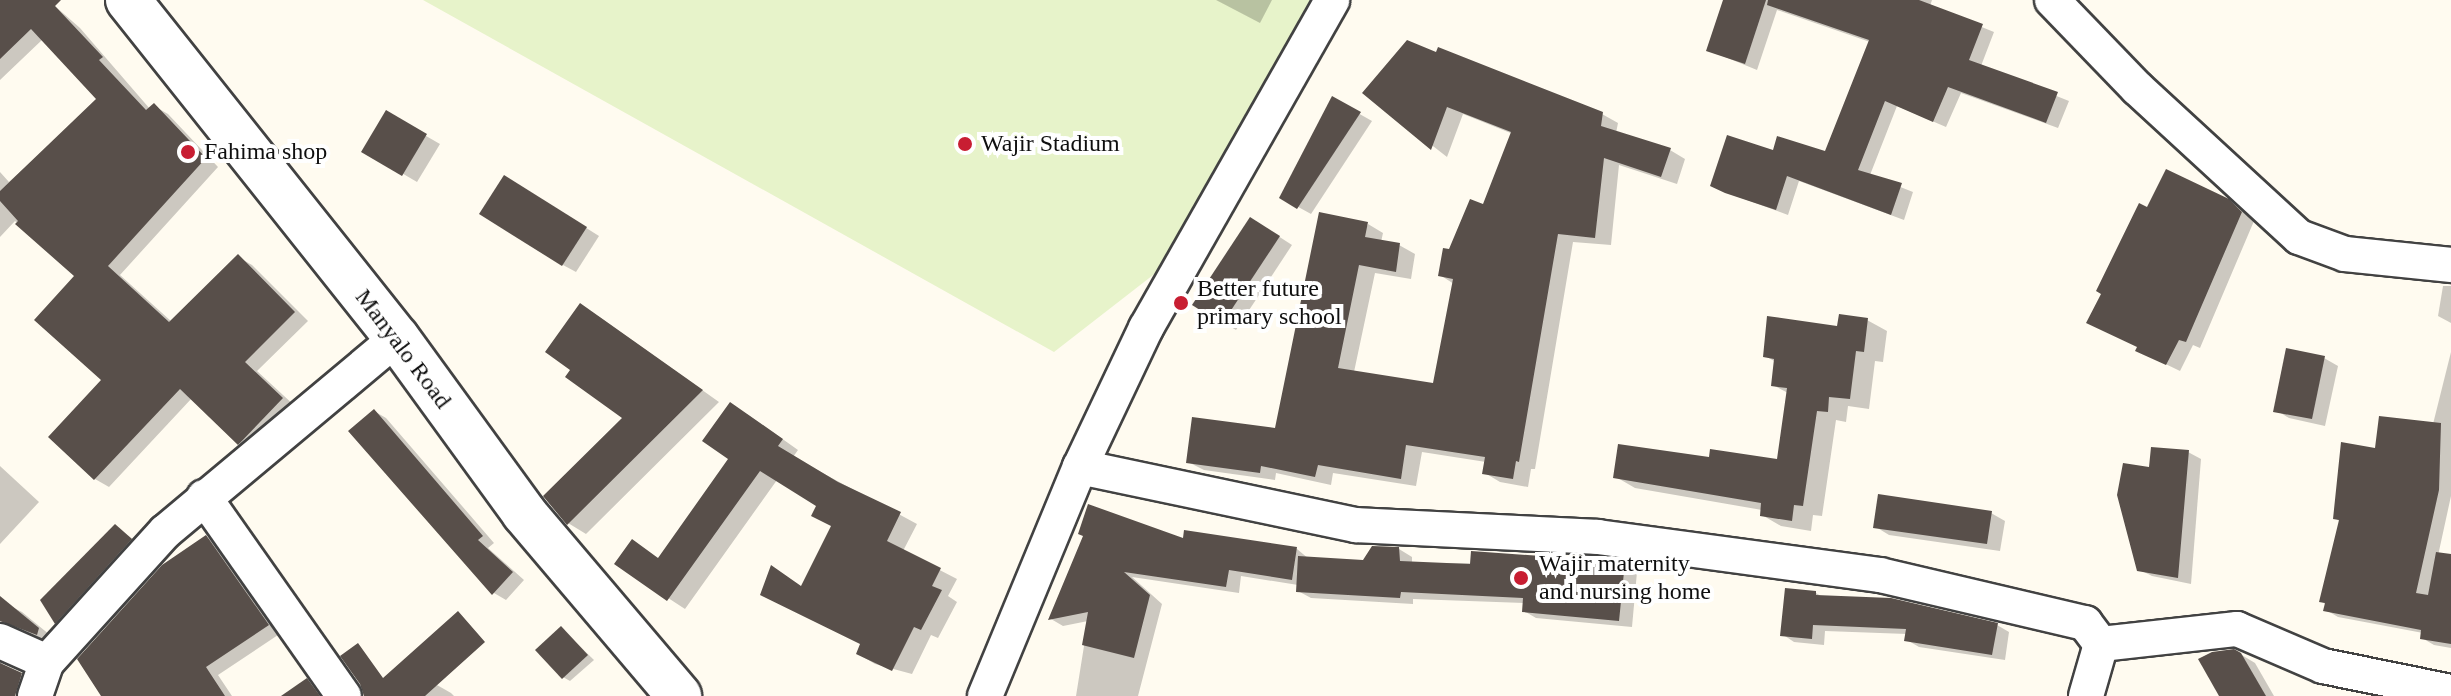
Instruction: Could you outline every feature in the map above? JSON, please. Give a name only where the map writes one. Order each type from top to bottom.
[{"type":"street","name":"Manyalo Road","points":[[128,0],[397,338],[524,513],[679,696]]},
{"type":"street","points":[[985,696],[1080,467],[1146,328],[1332,0]]},
{"type":"street","points":[[2052,0],[2137,88],[2299,237],[2345,254],[2451,265]]},
{"type":"street","points":[[35,696],[47,662],[165,532],[397,338]]},
{"type":"street","points":[[1080,467],[1356,525],[1598,537],[1880,575],[2085,623],[2101,644]]},
{"type":"street","points":[[204,497],[344,696]]},
{"type":"street","points":[[2101,644],[2237,629],[2327,681],[2451,692]]},
{"type":"street","points":[[0,641],[47,662]]},
{"type":"street","points":[[2086,696],[2101,644]]},
{"type":"green space","name":"Wajir Stadium","points":[[423,0],[1340,0],[1193,244],[1054,352]]},
{"type":"building","points":[[0,0],[61,0],[55,6],[103,57],[99,60],[146,110],[154,103],[206,158],[108,266],[169,322],[238,254],[295,312],[245,362],[283,398],[238,445],[180,389],[94,480],[48,437],[101,380],[34,320],[74,276],[15,224],[18,221],[0,201],[0,191],[96,99],[31,29],[0,59]]},
{"type":"building","points":[[1723,0],[1766,0],[1745,64],[1706,51]]},
{"type":"building","points":[[1768,0],[1919,0],[1983,24],[1969,60],[2058,92],[2046,123],[1948,87],[1933,122],[1885,101],[1858,170],[1902,183],[1891,215],[1787,176],[1776,210],[1710,186],[1727,135],[1773,150],[1777,136],[1825,151],[1869,40],[1767,5]]},
{"type":"building","points":[[1407,40],[1436,52],[1438,47],[1603,112],[1601,126],[1671,148],[1661,177],[1604,158],[1595,238],[1558,234],[1519,462],[1516,461],[1513,479],[1482,474],[1485,457],[1406,445],[1401,479],[1318,465],[1315,477],[1261,466],[1260,473],[1186,463],[1192,417],[1275,428],[1319,212],[1368,222],[1365,237],[1400,243],[1396,272],[1359,265],[1338,368],[1433,383],[1453,279],[1438,276],[1443,248],[1449,249],[1470,199],[1483,204],[1511,132],[1447,107],[1431,150],[1362,93]]},
{"type":"building","points":[[1332,96],[1361,112],[1297,209],[1279,198]]},
{"type":"building","points":[[386,110],[427,134],[402,176],[361,152]]},
{"type":"building","points":[[2166,169],[2229,199],[2242,212],[2186,342],[2179,340],[2166,365],[2135,351],[2137,347],[2086,323],[2101,294],[2096,291],[2139,203],[2147,207]]},
{"type":"building","points":[[504,175],[587,227],[562,266],[479,214]]},
{"type":"building","points":[[1250,217],[1280,236],[1222,324],[1192,305]]},
{"type":"building","points":[[580,303],[703,390],[567,525],[543,496],[622,418],[565,377],[570,370],[545,352]]},
{"type":"building","points":[[1839,314],[1868,318],[1864,352],[1856,351],[1850,399],[1829,397],[1828,412],[1817,411],[1803,506],[1794,505],[1792,521],[1760,516],[1761,503],[1613,478],[1618,444],[1709,457],[1710,449],[1777,459],[1787,388],[1771,386],[1774,359],[1763,357],[1767,316],[1837,326]]},
{"type":"building","points":[[2286,348],[2325,356],[2312,419],[2273,412]]},
{"type":"building","points":[[730,402],[783,439],[778,446],[838,482],[901,512],[887,541],[941,568],[932,586],[942,590],[921,630],[914,627],[892,671],[856,654],[860,644],[760,595],[771,565],[801,586],[831,526],[811,516],[816,506],[760,471],[667,601],[614,564],[632,539],[658,558],[728,459],[702,441]]},
{"type":"building","points":[[374,409],[483,536],[478,540],[513,572],[492,595],[348,431]]},
{"type":"building","points":[[2379,416],[2441,423],[2439,490],[2416,593],[2428,595],[2436,552],[2451,554],[2451,644],[2420,639],[2421,630],[2323,611],[2325,603],[2319,602],[2339,520],[2333,519],[2341,442],[2375,448]]},
{"type":"building","points":[[2151,447],[2189,450],[2178,578],[2137,571],[2117,495],[2123,463],[2149,467]]},
{"type":"building","points":[[1878,494],[1992,511],[1987,544],[1873,528]]},
{"type":"building","points":[[1088,504],[1183,538],[1184,530],[1297,547],[1292,580],[1229,570],[1226,587],[1124,572],[1150,595],[1134,658],[1082,645],[1088,612],[1048,620],[1083,536],[1078,534]]},
{"type":"building","points":[[115,524],[132,539],[55,624],[40,600]]},
{"type":"building","points":[[206,535],[269,625],[206,667],[225,696],[101,696],[77,659],[162,565]]},
{"type":"building","points":[[1372,546],[1399,547],[1400,561],[1470,564],[1471,551],[1625,562],[1619,621],[1522,612],[1523,598],[1401,592],[1400,598],[1296,592],[1298,556],[1363,560]]},
{"type":"building","points":[[1785,588],[1816,591],[1816,595],[1891,598],[1998,623],[1992,655],[1904,641],[1906,629],[1813,625],[1812,639],[1780,636]]},
{"type":"building","points":[[0,596],[39,628],[37,635],[0,621]]},
{"type":"building","points":[[458,611],[485,642],[425,696],[364,696],[360,684],[340,656],[358,643],[383,678]]},
{"type":"building","points":[[561,626],[588,655],[562,679],[535,650]]},
{"type":"building","points":[[2234,649],[2241,653],[2266,696],[2219,696],[2198,659],[2212,652]]},
{"type":"building","points":[[0,663],[22,673],[15,696],[0,696]]},
{"type":"building","points":[[307,678],[320,696],[281,696]]},
{"type":"place","name":"Wajir Stadium","points":[[965,144]]},
{"type":"place","name":"Fahima shop","points":[[188,152]]},
{"type":"place","name":"Better future primary school","points":[[1181,303]]},
{"type":"place","name":"Wajir maternity and nursing home","points":[[1521,578]]}]
